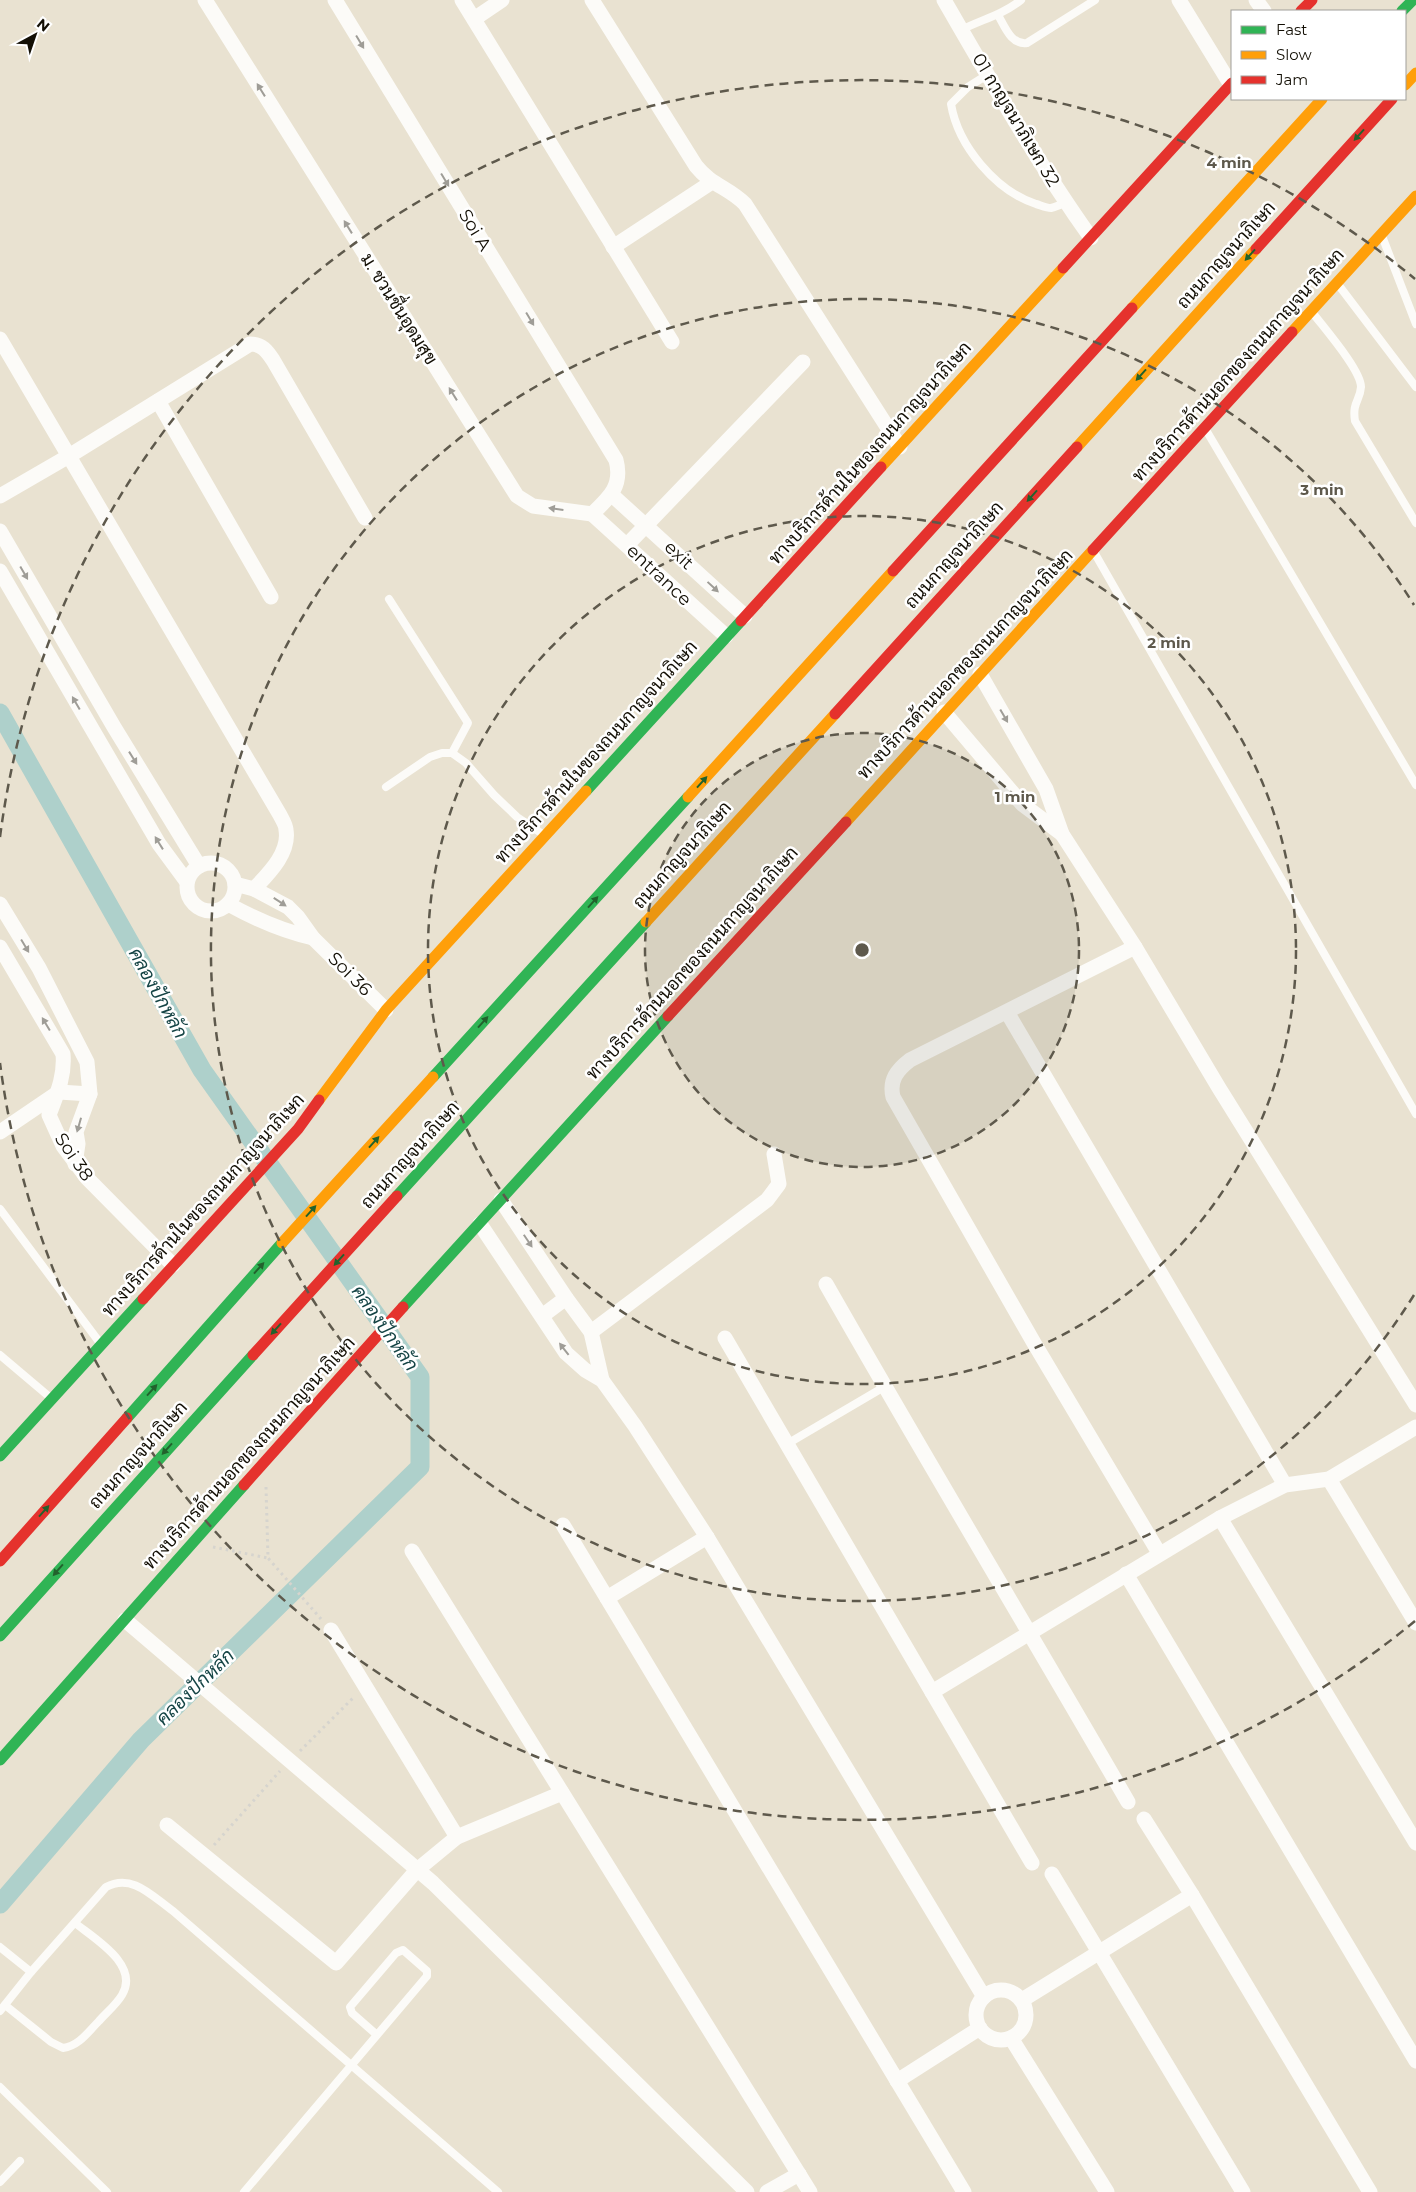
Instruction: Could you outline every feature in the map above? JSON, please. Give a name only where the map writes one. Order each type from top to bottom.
[{"type":"main road","points":[[1302,10],[1312,0]]},
{"type":"main road","points":[[1403,10],[1413,0]]},
{"type":"main road","points":[[1406,84],[1416,73]]},
{"type":"main road","name":"ทางบริการด้านในของถนนกาญจนาภิเษก","points":[[0,1456],[298,1130],[386,1010],[1231,85]]},
{"type":"main road","name":"ถนนกาญจนาภิเษก","points":[[0,1561],[281,1244],[1321,100]]},
{"type":"main road","name":"ถนนกาญจนาภิเษก","points":[[0,1636],[1391,100]]},
{"type":"main road","name":"ทางบริการด้านนอกของถนนกาญจนาภิเษก","points":[[0,1760],[352,1363],[1416,196]]},
{"type":"street","name":"ม. ชวนชื่นอุดมสุข","points":[[205,0],[517,496],[533,506],[592,514]]},
{"type":"street","name":"Soi A","points":[[334,0],[616,460],[619,470],[612,495]]},
{"type":"street","points":[[462,0],[672,342]]},
{"type":"street","points":[[474,19],[502,0]]},
{"type":"street","points":[[592,0],[696,166],[712,182],[735,194],[745,204],[900,447]]},
{"type":"street","name":"01 กาญจนาภิเษก 32","points":[[944,0],[1066,203],[1091,238]]},
{"type":"street","points":[[1179,0],[1231,82]]},
{"type":"street","points":[[612,247],[712,182]]},
{"type":"street","points":[[0,339],[280,815],[286,830],[286,842],[269,873],[254,888]]},
{"type":"street","points":[[0,496],[158,402],[250,344],[257,344],[266,349],[273,360],[365,518]]},
{"type":"street","points":[[627,545],[645,524],[803,362]]},
{"type":"street","points":[[158,402],[271,597]]},
{"type":"street","points":[[592,514],[612,495]]},
{"type":"street","name":"exit","points":[[612,495],[745,616]]},
{"type":"street","name":"entrance","points":[[592,514],[726,636]]},
{"type":"street","points":[[0,531],[114,728],[199,866]]},
{"type":"street","points":[[0,571],[159,844],[188,882]]},
{"type":"street","points":[[980,674],[1046,789],[1062,834],[1135,947],[1224,1096],[1416,1405]]},
{"type":"street","points":[[944,712],[1022,804],[1062,834]]},
{"type":"street","points":[[96,738],[114,728]]},
{"type":"street","points":[[217,863],[226,868],[232,875],[235,884],[234,895],[228,904],[221,909],[204,910],[191,899],[188,891],[188,882],[190,876],[199,866],[217,863]]},
{"type":"street","name":"Soi 36","points":[[235,884],[254,888],[288,907],[298,917],[313,938],[386,1010]]},
{"type":"street","points":[[0,904],[39,968],[87,1062],[90,1094],[76,1132],[78,1144],[75,1164]]},
{"type":"street","points":[[228,904],[270,925],[313,938]]},
{"type":"street","points":[[0,947],[63,1054],[80,1048]]},
{"type":"street","points":[[1135,947],[910,1060],[892,1078],[893,1097],[1034,1343],[1159,1553]]},
{"type":"street","points":[[1007,1012],[1285,1486]]},
{"type":"street","name":"Soi 38","points":[[63,1054],[64,1068],[58,1092],[49,1115],[63,1146],[75,1164],[173,1266]]},
{"type":"street","points":[[0,1132],[58,1092],[90,1094]]},
{"type":"street","points":[[591,1332],[674,1272],[767,1200],[779,1184],[774,1154]]},
{"type":"street","points":[[501,1200],[566,1298],[591,1332],[602,1380],[635,1426],[707,1538],[984,1997]]},
{"type":"street","points":[[480,1224],[566,1353],[585,1370],[602,1380]]},
{"type":"street","points":[[826,1284],[930,1468],[1030,1633],[1128,1802]]},
{"type":"street","points":[[542,1316],[566,1298]]},
{"type":"street","points":[[725,1338],[1032,1863]]},
{"type":"street","points":[[932,1692],[1159,1553],[1220,1518],[1285,1486],[1329,1479],[1416,1428]]},
{"type":"street","points":[[1329,1479],[1416,1623]]},
{"type":"street","points":[[1220,1518],[1416,1843]]},
{"type":"street","points":[[563,1525],[964,2192]]},
{"type":"street","points":[[607,1598],[707,1538]]},
{"type":"street","points":[[412,1551],[810,2192]]},
{"type":"street","points":[[1126,1574],[1416,2061]]},
{"type":"street","points":[[125,1620],[417,1870],[747,2192]]},
{"type":"street","points":[[331,1630],[456,1836]]},
{"type":"street","points":[[167,1825],[336,1963],[417,1870],[456,1836],[562,1793]]},
{"type":"street","points":[[1144,1819],[1192,1895],[1370,2192]]},
{"type":"street","points":[[1052,1874],[1243,2192]]},
{"type":"street","points":[[1022,2000],[1192,1895]]},
{"type":"street","points":[[1003,1990],[1012,1992],[1022,2000],[1026,2019],[1023,2027],[1011,2038],[1003,2040],[993,2038],[980,2028],[976,2017],[977,2009],[984,1997],[991,1992],[1003,1990]]},
{"type":"street","points":[[898,2081],[980,2028]]},
{"type":"street","points":[[1011,2038],[1108,2192]]},
{"type":"street","points":[[767,2192],[799,2174]]},
{"type":"lane","points":[[962,30],[984,19],[1006,12],[1021,0]]},
{"type":"lane","points":[[998,15],[1014,41],[1020,44],[1026,43],[1095,0]]},
{"type":"lane","points":[[988,75],[968,87],[951,104],[953,118],[977,160],[995,180],[1022,199],[1049,208],[1066,203]]},
{"type":"lane","points":[[1381,234],[1416,324]]},
{"type":"lane","points":[[1337,283],[1416,387]]},
{"type":"lane","points":[[1311,311],[1358,373],[1361,388],[1353,409],[1355,421],[1416,523]]},
{"type":"lane","points":[[1205,428],[1415,781]]},
{"type":"lane","points":[[1093,551],[1416,1114]]},
{"type":"lane","points":[[389,600],[468,723],[452,753]]},
{"type":"lane","points":[[386,787],[430,757],[442,753],[452,753],[466,763],[494,795],[517,817],[544,835]]},
{"type":"lane","points":[[0,1209],[101,1345]]},
{"type":"lane","points":[[0,1355],[52,1399]]},
{"type":"lane","points":[[787,1444],[884,1387]]},
{"type":"lane","points":[[75,1923],[120,1961],[126,1972],[127,1984],[122,1996],[78,2044],[63,2048],[51,2042],[2,2008],[32,1972],[106,1887],[121,1881],[130,1882],[140,1886],[172,1911],[353,2065],[498,2192]]},
{"type":"lane","points":[[0,1947],[32,1972]]},
{"type":"lane","points":[[244,2192],[353,2065],[428,1974],[403,1950],[396,1953],[350,2007],[352,2013],[377,2035]]},
{"type":"lane","points":[[0,2087],[107,2192]]},
{"type":"lane","points":[[0,2182],[20,2161]]},
{"type":"path","points":[[266,1462],[268,1558]]},
{"type":"path","points":[[192,1543],[268,1558],[331,1630]]},
{"type":"path","points":[[205,1856],[290,1760],[365,1686]]},
{"type":"waterway","name":"คลองปักหลัก","points":[[0,713],[202,1070],[420,1377],[420,1467],[141,1740],[0,1904]]},
{"type":"traffic: fast","points":[[1403,10],[1413,0]]},
{"type":"traffic: fast","points":[[586,791],[741,621]]},
{"type":"traffic: fast","points":[[433,1077],[688,797]]},
{"type":"traffic: fast","points":[[397,1196],[646,922]]},
{"type":"traffic: fast","points":[[403,1307],[668,1016]]},
{"type":"traffic: fast","points":[[127,1418],[282,1243]]},
{"type":"traffic: fast","points":[[0,1456],[143,1299]]},
{"type":"traffic: fast","points":[[0,1636],[253,1355]]},
{"type":"traffic: fast","points":[[0,1760],[244,1485]]},
{"type":"traffic: slow","points":[[1406,84],[1416,73]]},
{"type":"traffic: slow","points":[[1132,308],[1321,100]]},
{"type":"traffic: slow","points":[[1292,332],[1416,196]]},
{"type":"traffic: slow","points":[[1077,447],[1256,249]]},
{"type":"traffic: slow","points":[[881,467],[1063,268]]},
{"type":"traffic: slow","points":[[846,822],[1093,550]]},
{"type":"traffic: slow","points":[[688,797],[893,571]]},
{"type":"traffic: slow","points":[[646,922],[835,714]]},
{"type":"traffic: slow","points":[[319,1100],[386,1010],[586,791]]},
{"type":"traffic: slow","points":[[282,1243],[433,1077]]},
{"type":"traffic: jam","points":[[1302,10],[1312,0]]},
{"type":"traffic: jam","points":[[1063,268],[1231,84]]},
{"type":"traffic: jam","points":[[1256,249],[1391,100]]},
{"type":"traffic: jam","points":[[893,571],[1132,308]]},
{"type":"traffic: jam","points":[[1093,550],[1292,332]]},
{"type":"traffic: jam","points":[[835,714],[1077,447]]},
{"type":"traffic: jam","points":[[741,621],[881,467]]},
{"type":"traffic: jam","points":[[668,1016],[846,822]]},
{"type":"traffic: jam","points":[[143,1299],[298,1129],[319,1100]]},
{"type":"traffic: jam","points":[[253,1355],[397,1196]]},
{"type":"traffic: jam","points":[[244,1485],[403,1307]]},
{"type":"traffic: jam","points":[[0,1561],[127,1418]]}]
